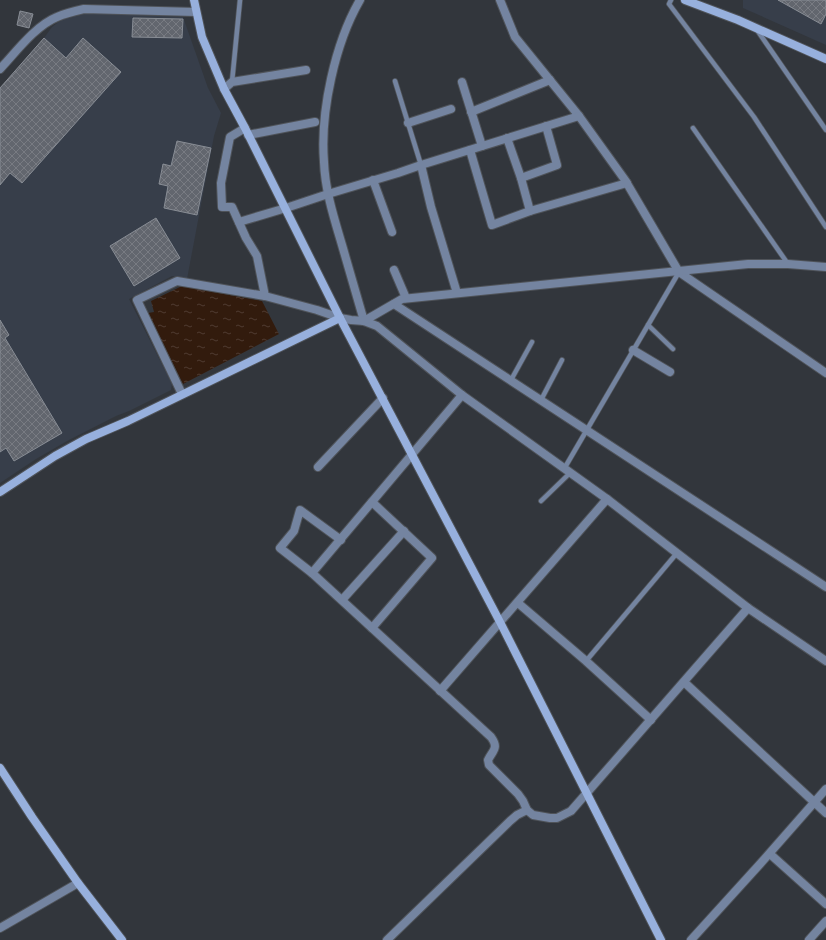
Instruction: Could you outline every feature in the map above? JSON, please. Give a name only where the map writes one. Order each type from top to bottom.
[{"type":"street","points":[[194,0],[202,37],[224,89],[247,131],[340,318],[413,454],[500,622],[661,940]]},
{"type":"street","points":[[360,0],[344,36],[333,70],[326,107],[323,138],[324,163],[328,194],[364,321]]},
{"type":"street","points":[[500,0],[515,37],[579,116],[627,183],[679,272],[826,373]]},
{"type":"street","points":[[685,0],[755,27],[826,59]]},
{"type":"street","points":[[0,69],[42,25],[56,17],[70,12],[84,9],[196,12]]},
{"type":"street","points":[[224,89],[232,82],[306,70]]},
{"type":"street","points":[[471,112],[550,80]]},
{"type":"street","points":[[462,82],[482,146]]},
{"type":"street","points":[[408,123],[451,109]]},
{"type":"street","points":[[239,222],[579,116]]},
{"type":"street","points":[[265,296],[257,256],[246,238],[232,207],[222,207],[222,183],[230,137],[247,131],[315,122]]},
{"type":"street","points":[[521,178],[557,165],[546,126]]},
{"type":"street","points":[[507,138],[521,178],[530,211]]},
{"type":"street","points":[[470,150],[492,225],[530,211],[627,183]]},
{"type":"street","points":[[421,165],[431,207],[457,292]]},
{"type":"street","points":[[373,180],[392,232]]},
{"type":"street","points":[[364,321],[402,299],[457,292],[679,272],[748,264],[788,264],[826,267]]},
{"type":"street","points":[[394,270],[406,298]]},
{"type":"street","points":[[182,394],[137,300],[177,281],[265,296],[317,310],[340,318],[364,321],[377,326],[462,395],[607,499],[748,608],[826,662]]},
{"type":"street","points":[[394,304],[826,587]]},
{"type":"street","points":[[0,492],[55,456],[86,439],[340,318]]},
{"type":"street","points":[[633,350],[670,372]]},
{"type":"street","points":[[312,574],[462,395]]},
{"type":"street","points":[[318,467],[383,398]]},
{"type":"street","points":[[440,691],[607,499]]},
{"type":"street","points":[[372,502],[432,558],[372,628]]},
{"type":"street","points":[[341,540],[300,510],[294,531],[280,548],[342,600],[491,737],[495,742],[495,748],[488,760],[489,765],[518,794],[527,810],[533,814],[550,818],[557,818],[571,811],[748,608]]},
{"type":"street","points":[[342,600],[404,532]]},
{"type":"street","points":[[518,603],[586,661],[651,720]]},
{"type":"street","points":[[684,682],[826,813]]},
{"type":"street","points":[[1,770],[78,883],[122,940]]},
{"type":"street","points":[[691,940],[770,854],[826,789]]},
{"type":"street","points":[[387,940],[510,821],[517,815],[527,810]]},
{"type":"street","points":[[770,854],[826,904]]},
{"type":"street","points":[[0,928],[78,883]]},
{"type":"street","points":[[809,940],[826,921]]},
{"type":"lane","points":[[232,82],[240,0]]},
{"type":"lane","points":[[671,0],[669,4],[754,117],[826,227]]},
{"type":"lane","points":[[755,27],[826,130]]},
{"type":"lane","points":[[395,81],[421,165]]},
{"type":"lane","points":[[693,128],[788,264]]},
{"type":"lane","points":[[541,501],[567,471],[587,430],[679,272]]},
{"type":"lane","points":[[648,325],[673,349]]},
{"type":"lane","points":[[511,380],[532,342]]},
{"type":"lane","points":[[541,400],[562,360]]},
{"type":"lane","points":[[586,661],[677,553]]},
{"type":"shaded area","points":[[743,0],[826,0],[826,45],[743,8]]},
{"type":"shaded area","points":[[90,13],[183,17],[208,88],[221,113],[214,136],[187,279],[172,276],[129,299],[172,384],[171,390],[67,441],[36,459],[0,483],[0,88],[52,27],[61,20]]},
{"type":"water","points":[[182,286],[262,301],[279,334],[183,384],[148,313],[154,312],[151,301]]},
{"type":"building","points":[[778,0],[826,0],[826,14],[821,24]]},
{"type":"building","points":[[20,11],[33,14],[29,28],[17,25]]},
{"type":"building","points":[[133,18],[183,19],[182,38],[132,37]]},
{"type":"building","points":[[44,38],[66,58],[83,38],[121,72],[22,183],[10,173],[0,185],[0,88]]},
{"type":"building","points":[[177,141],[211,148],[197,215],[164,208],[168,186],[159,184],[163,164],[171,166]]},
{"type":"building","points":[[156,218],[180,258],[134,286],[110,246]]},
{"type":"building","points":[[0,320],[9,335],[5,338],[62,433],[14,461],[6,448],[0,452]]}]
